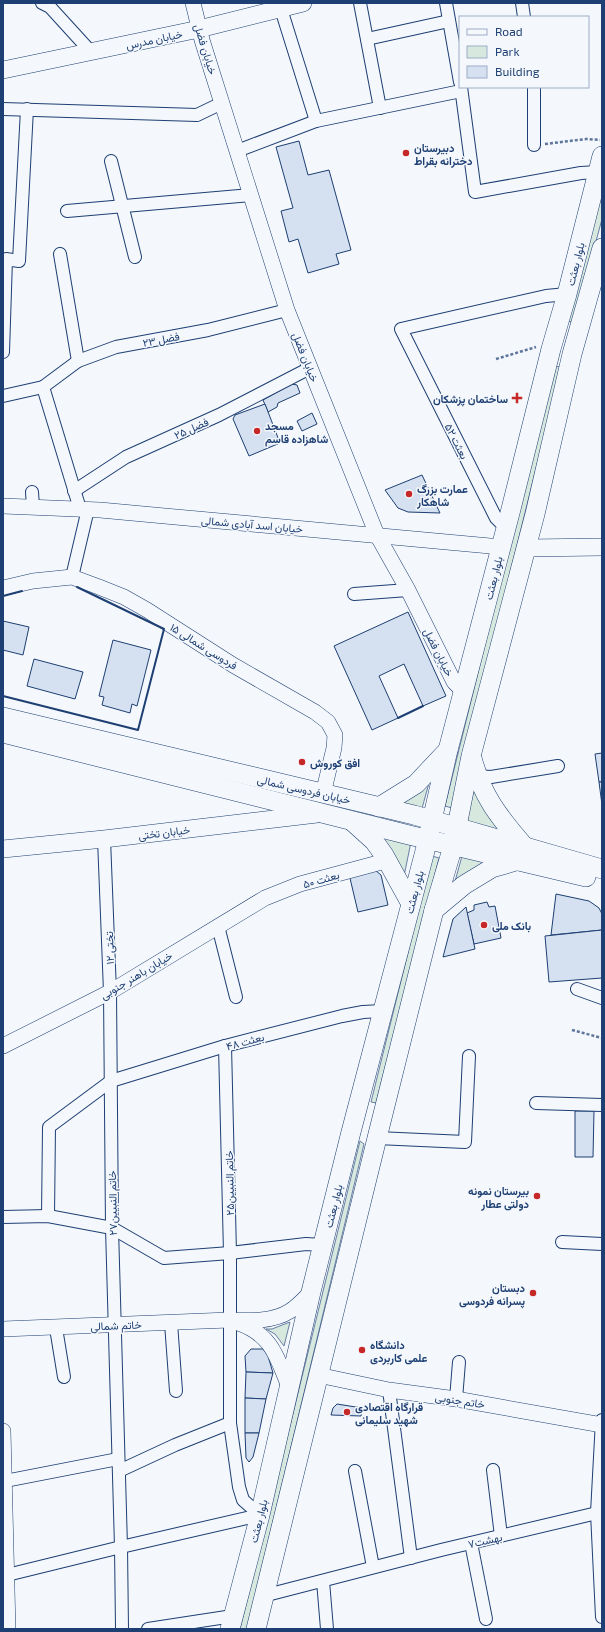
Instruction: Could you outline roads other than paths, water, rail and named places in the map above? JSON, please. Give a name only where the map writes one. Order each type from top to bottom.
[{"type":"main road","name":"خیابان مدرس","points":[[3,70],[199,29],[303,3]]},
{"type":"main road","name":"بلوار بعثت","points":[[232,1622],[260,1515],[311,1292],[350,1132],[411,904],[448,750],[463,697],[600,164]]},
{"type":"main road","name":"بلوار بعثت","points":[[256,1629],[434,910],[457,827],[471,756],[526,548],[572,354],[598,280],[602,248]]},
{"type":"main road","points":[[551,350],[572,354]]},
{"type":"main road","points":[[526,548],[602,547]]},
{"type":"main road","points":[[463,697],[484,707]]},
{"type":"main road","name":"خیابان فردوسی شمالی","points":[[3,717],[432,820],[457,827],[521,853],[602,880]]},
{"type":"main road","name":"خیابان فردوسی شمالی","points":[[3,733],[452,846],[521,853],[602,869]]},
{"type":"main road","points":[[379,807],[416,784],[448,750]]},
{"type":"main road","points":[[434,910],[464,885],[521,853],[503,822],[485,796],[476,776],[471,756]]},
{"type":"main road","name":"خیابان تختی","points":[[3,849],[104,839],[324,813]]},
{"type":"main road","points":[[350,820],[374,841],[384,855],[411,904]]},
{"type":"main road","points":[[350,1132],[377,1138]]},
{"type":"street","points":[[42,3],[50,7],[91,52]]},
{"type":"street","name":"خیابان فضل","points":[[193,3],[199,29],[287,310],[377,535],[408,590],[463,697]]},
{"type":"street","points":[[360,3],[380,108]]},
{"type":"street","points":[[446,3],[459,76]]},
{"type":"street","points":[[522,3],[524,16]]},
{"type":"street","points":[[281,9],[316,122]]},
{"type":"street","points":[[367,39],[449,21]]},
{"type":"street","points":[[237,151],[316,122],[380,108],[459,88]]},
{"type":"street","points":[[461,88],[475,192],[581,174],[600,164]]},
{"type":"street","points":[[534,88],[534,145]]},
{"type":"street","points":[[3,108],[197,114],[222,104]]},
{"type":"street","points":[[3,352],[6,259],[19,261],[27,109]]},
{"type":"street","points":[[111,161],[134,257]]},
{"type":"street","points":[[67,211],[251,196]]},
{"type":"street","points":[[60,254],[78,361]]},
{"type":"street","name":"بعثت ۵۲","points":[[506,528],[496,518],[401,329],[546,296],[567,294]]},
{"type":"street","name":"فضل ۲۳","points":[[43,387],[78,361],[116,347],[208,330],[287,310]]},
{"type":"street","name":"فضل ۲۵","points":[[74,491],[126,457],[219,415],[310,368]]},
{"type":"street","points":[[3,396],[43,387],[74,491],[84,509],[72,577]]},
{"type":"street","name":"خیابان اسد آبادی شمالی","points":[[3,506],[32,500],[84,509],[501,547]]},
{"type":"street","name":"فردوسی شمالی ۱۵","points":[[3,588],[33,581],[72,577],[124,597],[233,665],[323,718],[331,726],[335,735],[323,794]]},
{"type":"street","points":[[354,594],[408,590]]},
{"type":"street","points":[[476,776],[491,776],[558,766]]},
{"type":"street","name":"تختی ۱۲","points":[[104,839],[110,992],[111,1080]]},
{"type":"street","name":"بعثت ۵۰","points":[[264,898],[300,884],[378,863]]},
{"type":"street","name":"خیابان باهنر جنوبی","points":[[3,1046],[110,992],[264,898]]},
{"type":"street","points":[[218,926],[236,997]]},
{"type":"street","points":[[577,989],[602,998]]},
{"type":"street","name":"بعثت ۴۸","points":[[111,1080],[225,1046],[342,1016],[363,1012],[382,1011]]},
{"type":"street","name":"خاتم النبیین۲۵","points":[[225,1046],[230,1253],[230,1424],[239,1487],[243,1500],[260,1515]]},
{"type":"street","points":[[377,1138],[465,1142],[469,1056]]},
{"type":"street","points":[[48,1216],[49,1127],[111,1080]]},
{"type":"street","name":"خاتم النبیین۲۷","points":[[111,1080],[112,1228],[116,1326],[122,1629]]},
{"type":"street","points":[[536,1103],[602,1105]]},
{"type":"street","points":[[3,1217],[48,1216],[112,1228],[164,1258],[230,1253],[306,1244],[323,1245]]},
{"type":"street","points":[[562,1242],[602,1244]]},
{"type":"street","name":"خاتم شمالی","points":[[3,1330],[230,1320],[252,1321],[280,1316],[290,1311],[311,1292]]},
{"type":"street","points":[[230,1320],[251,1328],[264,1337],[278,1360],[290,1389]]},
{"type":"street","points":[[171,1323],[176,1391]]},
{"type":"street","points":[[56,1328],[64,1377]]},
{"type":"street","points":[[456,1399],[459,1362]]},
{"type":"street","name":"خاتم جنوبی","points":[[318,1375],[389,1390],[456,1399],[602,1423]]},
{"type":"street","points":[[389,1390],[411,1558]]},
{"type":"street","points":[[602,1423],[597,1513],[602,1617]]},
{"type":"street","points":[[119,1472],[175,1445],[230,1424]]},
{"type":"street","points":[[3,1432],[8,1629]]},
{"type":"street","points":[[5,1481],[118,1459]]},
{"type":"street","points":[[494,1470],[501,1536]]},
{"type":"street","points":[[355,1472],[373,1567]]},
{"type":"street","name":"بهشت۷","points":[[264,1596],[373,1567],[597,1513]]},
{"type":"street","points":[[7,1575],[121,1546],[260,1515]]},
{"type":"street","points":[[471,1543],[486,1619]]},
{"type":"street","points":[[323,1581],[327,1629]]},
{"type":"street","points":[[148,1629],[232,1622]]},
{"type":"place","name":"دبیرستان دخترانه بقراط","points":[[406,153]]},
{"type":"place","name":"ساختمان پزشکان","points":[[517,398]]},
{"type":"place","name":"مسجد شاهزاده قاسم","points":[[257,431]]},
{"type":"place","name":"عمارت بزرگ شاهکار","points":[[409,494]]},
{"type":"place","name":"افق کوروش","points":[[302,762]]},
{"type":"place","name":"بانک ملی","points":[[484,925]]},
{"type":"place","name":"بیرستان نمونه دولتی عطار","points":[[537,1196]]},
{"type":"place","name":"دبستان پسرانه فردوسی","points":[[533,1293]]},
{"type":"place","name":"دانشگاه علمی کاربردی","points":[[362,1350]]},
{"type":"place","name":"قرارگاه اقتصادی شهید سلیمانی","points":[[347,1412]]}]
